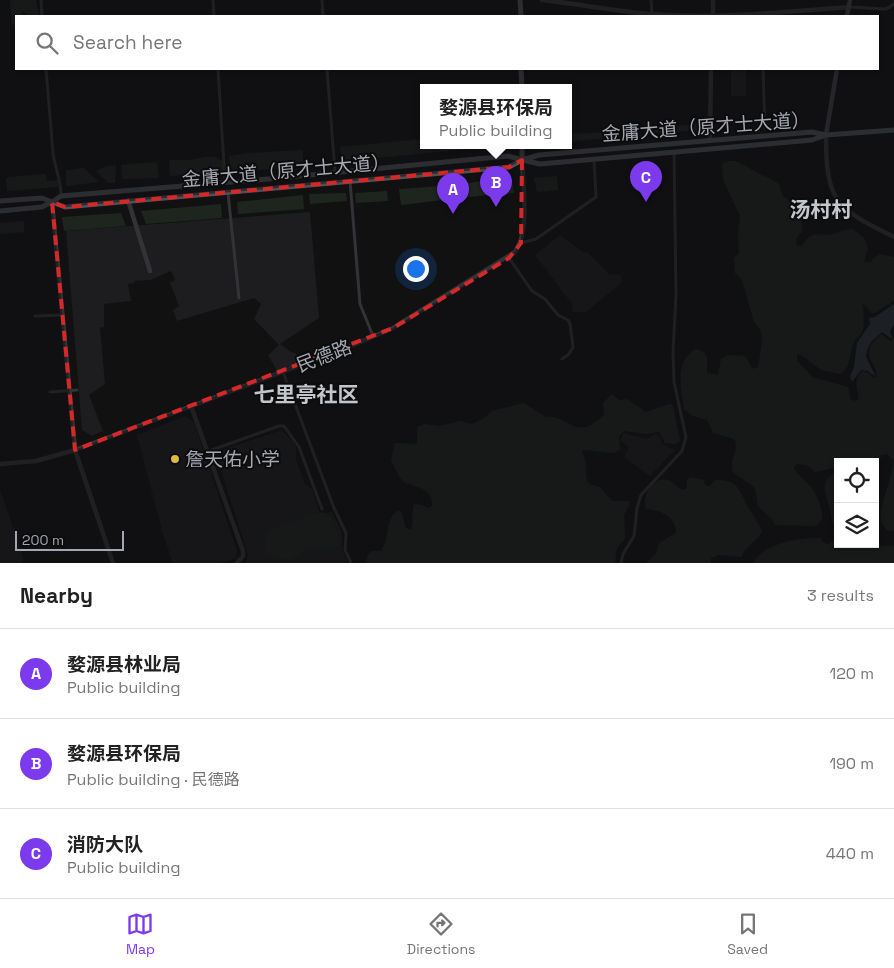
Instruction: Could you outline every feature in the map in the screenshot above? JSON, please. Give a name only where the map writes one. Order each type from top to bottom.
[{"type":"main road","points":[[520,0],[521,15]]},
{"type":"main road","points":[[847,15],[850,0]]},
{"type":"main road","points":[[521,70],[522,84]]},
{"type":"main road","points":[[838,70],[826,136],[894,130]]},
{"type":"main road","name":"金庸大道（原才士大道）","points":[[0,201],[42,198],[65,207],[509,167],[522,160],[539,155],[812,132],[826,136]]},
{"type":"main road","name":"金庸大道（原才士大道）","points":[[0,211],[42,207],[61,196],[508,156],[540,164],[812,140],[826,136]]},
{"type":"main road","points":[[522,149],[522,160]]},
{"type":"street","points":[[41,0],[42,15]]},
{"type":"street","points":[[213,0],[214,15]]},
{"type":"street","points":[[322,0],[323,15]]},
{"type":"street","points":[[542,0],[652,14],[682,15]]},
{"type":"street","points":[[652,0],[652,14]]},
{"type":"street","points":[[712,0],[713,15]]},
{"type":"street","points":[[763,15],[849,7],[885,8],[890,7],[894,3]]},
{"type":"street","points":[[46,70],[54,160],[59,174],[61,196]]},
{"type":"street","points":[[218,70],[225,182]]},
{"type":"street","points":[[327,70],[336,172]]},
{"type":"street","points":[[710,140],[711,70]]},
{"type":"street","points":[[763,70],[765,128]]},
{"type":"street","points":[[826,136],[828,180],[838,202],[852,215],[894,237]]},
{"type":"street","points":[[621,563],[623,554],[634,536],[637,508],[641,495],[682,451],[686,436],[674,382],[673,352],[676,295],[674,151]]},
{"type":"street","points":[[522,160],[524,230],[521,243],[536,239],[596,197],[594,159]]},
{"type":"street","points":[[350,181],[360,304],[373,336]]},
{"type":"street","points":[[228,192],[239,298]]},
{"type":"street","points":[[128,200],[150,270]]},
{"type":"street","points":[[52,202],[75,450],[113,563]]},
{"type":"street","name":"民德路","points":[[0,464],[36,461],[75,450],[283,372],[392,328],[509,258],[521,243]]},
{"type":"street","points":[[509,258],[532,291],[545,299],[558,315],[568,320],[573,347],[569,354],[562,359]]},
{"type":"street","points":[[35,316],[61,315]]},
{"type":"street","points":[[283,372],[334,508],[346,533],[345,550],[351,563]]},
{"type":"street","points":[[50,392],[77,390]]},
{"type":"street","points":[[191,406],[243,551],[243,556],[237,563]]},
{"type":"street","points":[[208,451],[279,426],[284,426],[299,447],[322,509]]},
{"type":"highlighted area","points":[[522,160],[521,243],[509,258],[393,328],[75,450],[52,202],[65,207],[509,167]]},
{"type":"shaded area","points":[[10,0],[36,0],[39,15],[27,15],[23,11],[21,15],[15,15],[15,26],[12,24]]},
{"type":"shaded area","points":[[731,70],[746,70],[746,96],[731,96]]},
{"type":"shaded area","points":[[701,124],[702,129],[699,130],[652,133],[651,128]]},
{"type":"shaded area","points":[[623,131],[623,137],[572,141],[572,134]]},
{"type":"shaded area","points":[[420,139],[420,149],[467,149],[347,161],[341,154],[340,147]]},
{"type":"shaded area","points":[[303,150],[303,166],[234,172],[230,169],[229,156]]},
{"type":"shaded area","points":[[216,157],[223,161],[223,172],[170,176],[169,160],[190,160]]},
{"type":"shaded area","points":[[735,161],[778,183],[783,196],[801,209],[802,231],[796,239],[797,246],[802,246],[809,237],[816,234],[828,235],[853,229],[864,238],[868,248],[864,262],[870,262],[879,254],[894,257],[894,300],[875,313],[872,313],[862,304],[863,329],[852,346],[849,363],[844,371],[840,374],[821,370],[800,354],[797,355],[797,360],[812,377],[848,387],[851,400],[857,401],[859,398],[857,377],[859,374],[862,371],[867,372],[874,378],[877,377],[869,356],[870,346],[881,334],[891,341],[894,337],[894,531],[886,530],[881,521],[882,508],[893,467],[893,460],[887,454],[881,455],[879,466],[879,458],[834,458],[834,469],[815,472],[807,465],[796,464],[794,468],[799,476],[810,486],[817,497],[822,510],[822,519],[816,526],[775,525],[771,518],[758,506],[755,488],[733,472],[732,463],[736,447],[734,439],[713,433],[707,420],[693,416],[684,409],[681,376],[684,360],[689,354],[696,349],[704,352],[707,358],[707,373],[718,375],[721,359],[727,355],[745,356],[753,369],[758,367],[762,343],[761,331],[754,322],[742,280],[735,273],[734,258],[739,253],[738,233],[740,216],[723,180],[722,164]]},
{"type":"shaded area","points":[[157,162],[159,178],[122,179],[121,165]]},
{"type":"shaded area","points":[[116,165],[115,183],[108,183],[96,171],[106,166]]},
{"type":"shaded area","points":[[84,168],[99,182],[66,186],[66,170]]},
{"type":"shaded area","points":[[46,174],[46,181],[58,180],[58,187],[7,191],[6,179],[8,177]]},
{"type":"shaded area","points":[[557,176],[558,190],[537,192],[534,178]]},
{"type":"shaded area","points":[[487,180],[489,195],[452,199],[451,186]]},
{"type":"shaded area","points":[[493,180],[512,180],[514,193],[495,195]]},
{"type":"shaded area","points":[[442,186],[443,200],[401,205],[399,189]]},
{"type":"shaded area","points":[[387,191],[388,201],[356,203],[355,193]]},
{"type":"shaded area","points":[[346,193],[347,201],[310,204],[309,194]]},
{"type":"shaded area","points":[[303,195],[304,209],[238,214],[237,202]]},
{"type":"shaded area","points":[[221,204],[222,218],[146,224],[141,211]]},
{"type":"shaded area","points":[[310,212],[319,318],[280,344],[291,352],[296,353],[300,363],[277,371],[268,355],[279,345],[254,319],[261,304],[254,298],[177,321],[173,310],[179,306],[170,283],[175,280],[171,271],[150,280],[134,281],[134,283],[128,284],[131,301],[104,304],[104,327],[100,328],[105,384],[89,395],[103,431],[92,436],[82,430],[66,231]]},
{"type":"shaded area","points":[[121,213],[126,226],[64,231],[62,217]]},
{"type":"shaded area","points":[[24,221],[24,232],[0,234],[0,223]]},
{"type":"shaded area","points":[[560,235],[584,253],[586,251],[609,274],[621,275],[621,283],[586,312],[573,312],[572,304],[535,255]]},
{"type":"shaded area","points":[[894,304],[894,325],[890,330],[892,339],[882,332],[871,342],[867,350],[866,357],[876,377],[868,371],[861,370],[852,382],[850,377],[854,367],[857,343],[870,324],[869,318],[875,317]]},
{"type":"shaded area","points":[[612,394],[619,400],[627,399],[646,412],[670,404],[673,406],[680,441],[676,444],[665,443],[659,432],[646,434],[624,431],[619,437],[620,450],[614,453],[584,450],[582,452],[589,484],[600,487],[612,501],[628,501],[630,503],[624,515],[625,538],[617,548],[615,563],[366,563],[371,551],[381,551],[386,541],[390,520],[398,510],[401,511],[406,528],[411,530],[414,504],[423,505],[427,508],[432,506],[430,495],[422,489],[402,481],[391,461],[395,443],[417,444],[417,427],[424,424],[440,426],[460,421],[472,424],[483,419],[492,411],[524,403],[546,417],[561,419],[579,428],[586,427],[604,415],[603,403]]},
{"type":"shaded area","points":[[185,416],[194,422],[237,551],[236,558],[220,563],[173,563],[163,534],[137,435]]},
{"type":"shaded area","points":[[282,430],[296,445],[296,460],[305,484],[312,489],[320,514],[332,512],[342,532],[342,549],[348,563],[246,563],[248,555],[215,452]]},
{"type":"shaded area","points":[[623,433],[647,439],[656,434],[660,436],[662,444],[675,450],[650,476],[624,457],[629,448],[620,440]]},
{"type":"shaded area","points":[[834,472],[834,524],[832,523],[825,487],[826,481]]},
{"type":"shaded area","points":[[691,477],[703,480],[706,486],[710,486],[715,480],[723,480],[734,484],[740,491],[762,531],[741,557],[719,555],[711,558],[711,563],[646,563],[656,554],[658,545],[662,541],[676,533],[670,518],[657,511],[646,509],[645,499],[647,493],[654,484],[663,479],[684,490],[687,488],[687,479]]},
{"type":"shaded area","points":[[0,490],[18,542],[23,559],[22,563],[0,563]]},
{"type":"shaded area","points":[[322,512],[330,517],[341,541],[339,546],[307,549],[289,560],[268,554],[265,551],[265,531]]},
{"type":"shaded area","points":[[821,538],[824,543],[828,544],[834,540],[834,548],[894,546],[894,563],[753,563],[766,550],[793,540]]},
{"type":"place","name":"消防大队","points":[[646,202]]},
{"type":"place","name":"婺源县环保局","points":[[496,207]]},
{"type":"place","name":"婺源县林业局","points":[[453,214]]},
{"type":"place","name":"詹天佑小学","points":[[175,459]]},
{"type":"district","name":"汤村村","points":[[821,209]]},
{"type":"district","name":"七里亭社区","points":[[306,394]]}]
